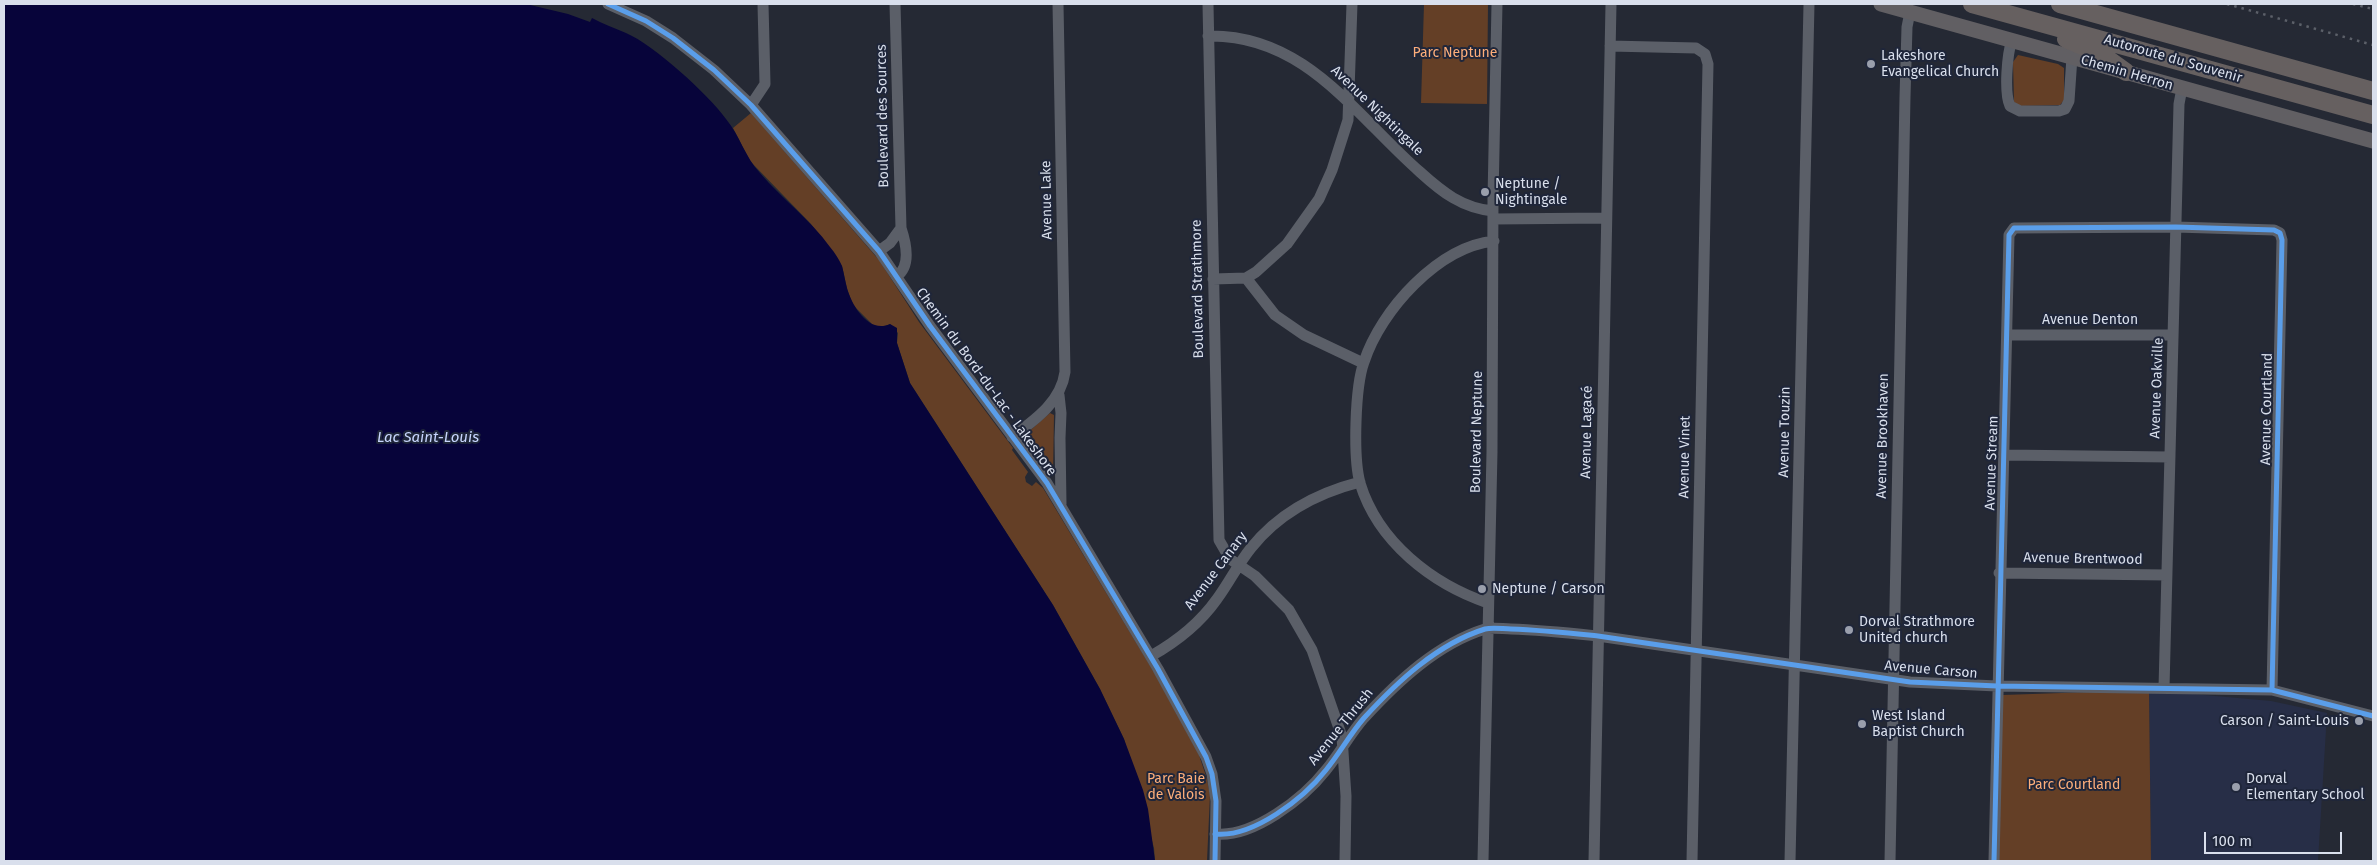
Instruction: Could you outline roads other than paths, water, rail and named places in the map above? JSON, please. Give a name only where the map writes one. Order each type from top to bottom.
[{"type":"highway","name":"Autoroute du Souvenir","points":[[1972,4],[2373,115]]},
{"type":"highway","name":"Autoroute du Souvenir","points":[[2060,4],[2373,91]]},
{"type":"highway","points":[[2016,16],[2101,54],[2126,72]]},
{"type":"main road","name":"Chemin Herron","points":[[1881,4],[2373,141]]},
{"type":"street","points":[[751,105],[765,84],[763,4]]},
{"type":"street","name":"Boulevard des Sources","points":[[895,4],[901,228],[905,240],[905,265],[903,271],[897,276]]},
{"type":"street","name":"Avenue Lake","points":[[1058,4],[1066,349],[1066,372],[1059,395],[1061,413],[1061,504]]},
{"type":"street","name":"Boulevard Strathmore","points":[[1208,4],[1219,534],[1226,554],[1277,596],[1289,610],[1304,635],[1333,710],[1343,747],[1346,796],[1345,861]]},
{"type":"street","points":[[1213,279],[1246,278],[1264,266],[1287,244],[1319,199],[1348,120],[1352,4]]},
{"type":"street","name":"Boulevard Neptune","points":[[1483,861],[1497,4]]},
{"type":"street","name":"Avenue Lagacé","points":[[1594,861],[1610,4]]},
{"type":"street","name":"Avenue Touzin","points":[[1790,861],[1809,4]]},
{"type":"street","name":"Chemin du Bord-du-Lac - Lakeshore","points":[[615,5],[652,24],[684,45],[751,105],[879,251],[934,332],[1061,504],[1151,656],[1209,765],[1216,792],[1215,861]]},
{"type":"street","name":"Avenue Brookhaven","points":[[1890,861],[1905,97],[1907,27],[1910,12]]},
{"type":"street","name":"Avenue Nightingale","points":[[1208,36],[1247,40],[1289,55],[1319,76],[1350,103],[1444,194],[1470,206],[1493,215],[1606,218]]},
{"type":"street","points":[[2012,40],[2008,55],[2008,98],[2010,106],[2016,111],[2059,111],[2065,109],[2070,101],[2072,57]]},
{"type":"street","name":"Avenue Vinet","points":[[1610,46],[1696,48],[1705,54],[1708,74],[1692,861]]},
{"type":"street","name":"Avenue Oakville","points":[[2164,688],[2178,104],[2182,88]]},
{"type":"street","name":"Avenue Stream","points":[[1994,861],[1999,573],[2005,454],[2009,236],[2014,228],[2176,227]]},
{"type":"street","name":"Avenue Courtland","points":[[2176,227],[2274,230],[2280,233],[2282,240],[2272,690]]},
{"type":"street","points":[[879,251],[893,240],[901,228]]},
{"type":"street","points":[[1488,603],[1460,593],[1429,574],[1393,542],[1370,507],[1360,482],[1356,443],[1357,405],[1364,363],[1378,331],[1413,286],[1438,264],[1474,245],[1494,241]]},
{"type":"street","points":[[1246,278],[1275,315],[1304,335],[1364,363]]},
{"type":"street","name":"Avenue Denton","points":[[2007,335],[2173,335]]},
{"type":"street","name":"Avenue Lake","points":[[1012,437],[1048,407],[1059,395]]},
{"type":"street","points":[[2005,454],[2170,457]]},
{"type":"street","name":"Avenue Canary","points":[[1151,656],[1201,618],[1218,599],[1239,565],[1259,539],[1296,507],[1317,496],[1360,482]]},
{"type":"street","name":"Avenue Brentwood","points":[[1999,573],[2167,575]]},
{"type":"street","name":"Avenue Carson","points":[[1487,628],[1550,631],[1598,636],[1910,682],[1997,686],[2272,690],[2373,716]]},
{"type":"street","name":"Avenue Thrush","points":[[1216,834],[1234,834],[1281,811],[1325,772],[1364,718],[1408,674],[1458,640],[1487,628]]},
{"type":"water","name":"Lac Saint-Louis","points":[[4,4],[526,4],[568,14],[590,22],[592,18],[638,39],[651,48],[680,71],[718,109],[735,132],[755,167],[822,237],[841,263],[849,295],[862,316],[868,322],[875,325],[890,324],[897,328],[897,343],[910,383],[1053,605],[1100,689],[1124,739],[1143,790],[1148,809],[1155,861],[4,861]]},
{"type":"railway","points":[[2227,4],[2373,45]]},
{"type":"railway","points":[[2353,4],[2373,9]]},
{"type":"place","name":"Lakeshore Evangelical Church","points":[[1871,64]]},
{"type":"place","name":"Neptune / Nightingale","points":[[1485,192]]},
{"type":"place","name":"Neptune / Carson","points":[[1482,589]]},
{"type":"place","name":"Dorval Strathmore United church","points":[[1849,630]]},
{"type":"place","name":"Carson / Saint-Louis","points":[[2359,721]]},
{"type":"place","name":"West Island Baptist Church","points":[[1862,724]]},
{"type":"place","name":"Dorval Elementary School","points":[[2236,787]]},
{"type":"park label","name":"Parc Neptune","points":[[1455,53]]},
{"type":"park label","name":"Parc Courtland","points":[[2074,785]]},
{"type":"park label","name":"Parc Baie de Valois","points":[[1176,788]]}]
